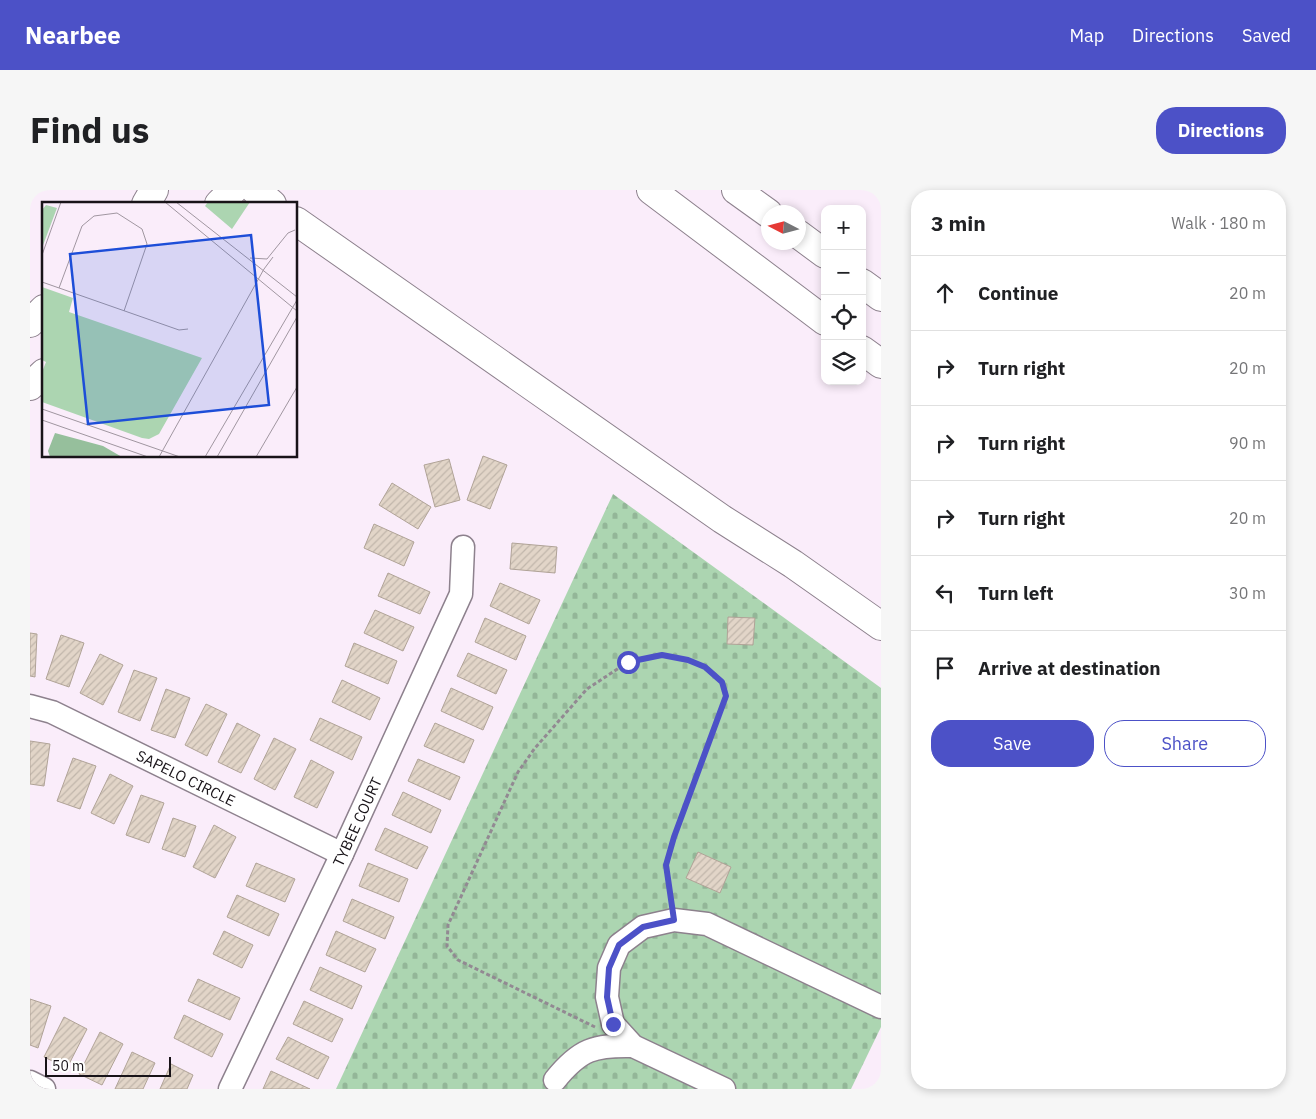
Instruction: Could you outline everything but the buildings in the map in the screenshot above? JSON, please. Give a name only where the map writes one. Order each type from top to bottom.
[{"type":"main road","points":[[148,202],[154,190]]},
{"type":"main road","points":[[149,202],[161,190]]},
{"type":"main road","points":[[221,202],[233,190]]},
{"type":"main road","points":[[255,190],[270,202]]},
{"type":"main road","points":[[652,190],[821,318]]},
{"type":"main road","points":[[736,190],[761,208]]},
{"type":"main road","points":[[298,222],[722,519],[792,564],[881,626]]},
{"type":"main road","points":[[806,240],[821,251]]},
{"type":"main road","points":[[866,286],[881,297]]},
{"type":"main road","points":[[30,323],[42,311]]},
{"type":"main road","points":[[866,353],[881,364]]},
{"type":"main road","points":[[30,386],[42,375]]},
{"type":"street","name":"TYBEE COURT","points":[[230,1089],[342,854],[461,594],[463,547]]},
{"type":"street","name":"SAPELO CIRCLE","points":[[30,706],[52,712],[342,854]]},
{"type":"street","points":[[724,1089],[633,1046],[613,1024],[607,997],[609,968],[619,945],[643,927],[674,920],[707,924],[881,1007]]},
{"type":"street","points":[[555,1080],[570,1062],[589,1050],[611,1045],[633,1046]]},
{"type":"street","points":[[30,1082],[44,1089]]},
{"type":"path","points":[[598,1029],[458,960],[447,946],[448,926],[518,772],[535,748],[588,689],[628,662],[662,655],[688,660],[705,667],[722,682],[726,696],[674,837],[666,865],[674,920]]},
{"type":"green space","points":[[613,494],[881,688],[881,1027],[851,1089],[336,1089]]},
{"type":"route","points":[[613,1024],[607,997],[609,968],[619,945],[643,927],[674,920],[666,865],[674,837],[726,696],[722,682],[705,667],[688,660],[662,655],[628,662]]}]
